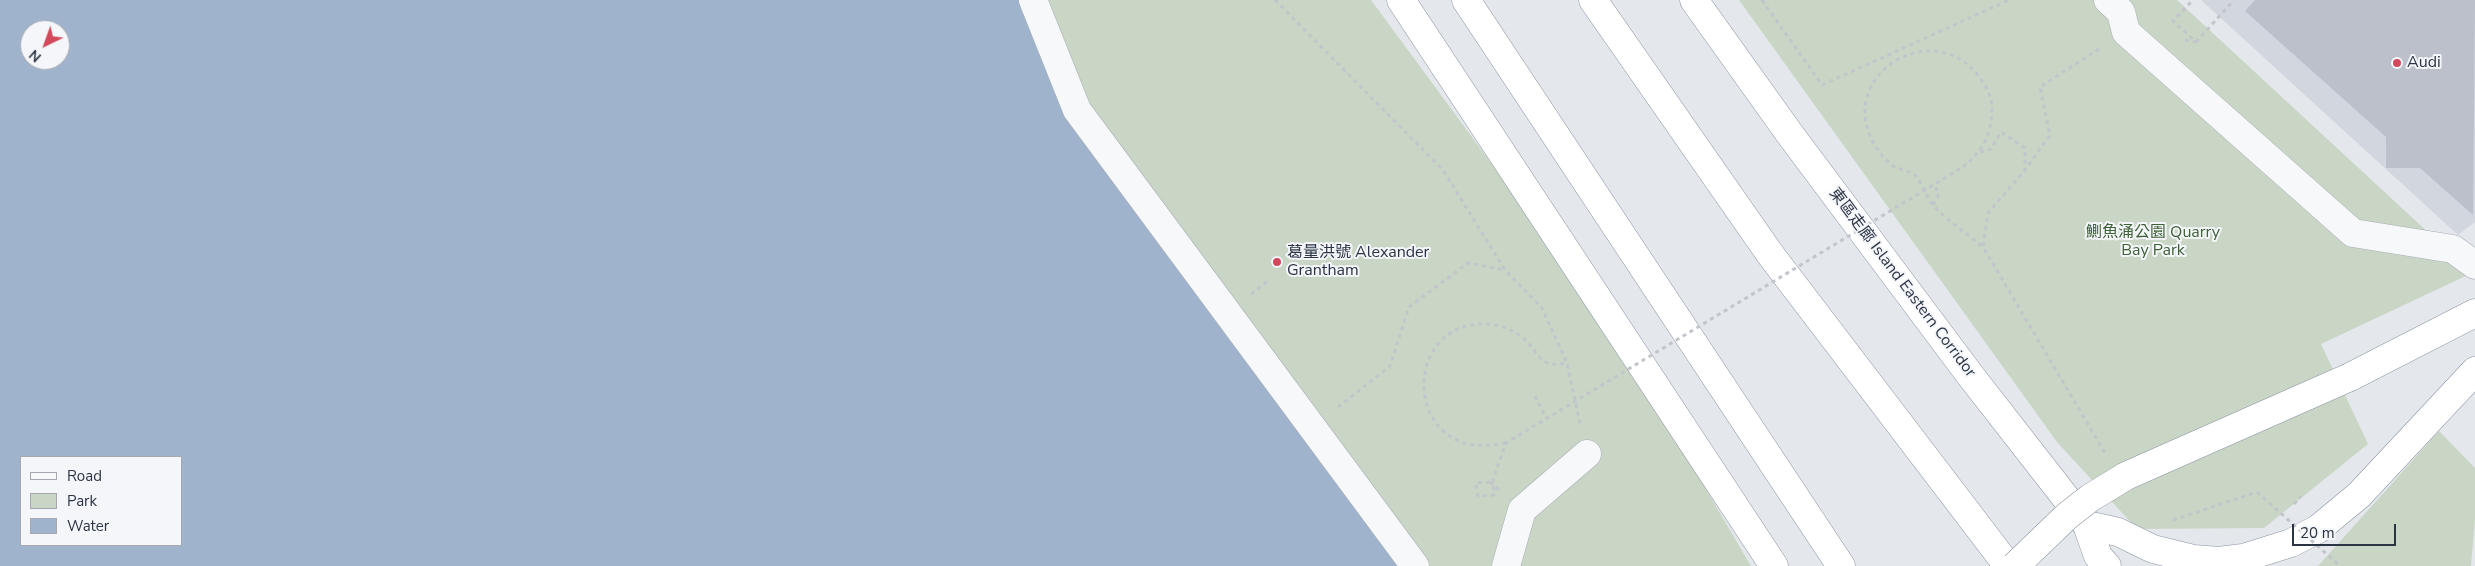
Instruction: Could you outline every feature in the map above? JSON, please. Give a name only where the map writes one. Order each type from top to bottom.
[{"type":"highway","points":[[1401,0],[1774,566]]},
{"type":"highway","points":[[1466,0],[1841,566]]},
{"type":"highway","points":[[1593,0],[1770,254],[2008,566]]},
{"type":"highway","name":"東區走廊 Island Eastern Corridor","points":[[1694,0],[1789,132],[1970,375],[2088,525],[2098,556],[2107,566]]},
{"type":"highway","points":[[2015,566],[2067,516],[2090,498],[2126,476],[2350,377],[2475,313]]},
{"type":"highway","points":[[2088,525],[2118,532],[2153,549],[2194,558],[2219,561],[2243,558],[2283,546],[2318,529],[2352,501],[2475,371]]},
{"type":"street","points":[[1033,0],[1077,110],[1415,566]]},
{"type":"street","points":[[2108,0],[2121,12],[2126,32],[2353,233],[2453,249],[2475,265]]},
{"type":"street","points":[[1506,566],[1522,510],[1587,454]]},
{"type":"path","points":[[1275,0],[1443,170],[1505,270],[1542,308],[1567,362],[1587,454]]},
{"type":"path","points":[[1762,0],[1822,85],[2010,0]]},
{"type":"path","points":[[2196,42],[2234,0]]},
{"type":"path","points":[[1983,247],[1988,213],[2025,170],[2050,135],[2040,87],[2126,32]]},
{"type":"path","points":[[1567,362],[1551,364],[1538,356],[1518,334],[1500,326],[1480,324],[1460,328],[1450,333],[1434,348],[1424,372],[1423,393],[1429,413],[1436,424],[1445,432],[1464,443],[1484,446],[1506,442],[1546,418],[1934,185],[1963,167],[1980,152],[1990,132],[1992,106],[1985,85],[1974,69],[1956,56],[1942,52],[1919,51],[1900,57],[1883,70],[1874,82],[1868,96],[1866,111],[1867,127],[1871,139],[1884,158],[1894,166],[1915,175],[1933,205],[1983,247],[2109,459]]},
{"type":"path","points":[[1980,152],[1991,149],[2001,132],[2025,148],[2025,170]]},
{"type":"path","points":[[1933,205],[1939,194],[1934,185]]},
{"type":"path","points":[[1312,427],[1390,366],[1409,308],[1468,263],[1505,270]]},
{"type":"path","points":[[1535,396],[1546,418]]},
{"type":"path","points":[[1490,482],[1476,483],[1478,496],[1494,494],[1492,479],[1506,442]]},
{"type":"path","points":[[2171,520],[2257,492],[2340,566]]},
{"type":"shaded area","points":[[2201,0],[2475,0],[2475,222],[2458,235]]},
{"type":"green space","points":[[1026,0],[1371,0],[1606,319],[1751,566],[1407,566],[1082,135]]},
{"type":"green space","name":"鰂魚涌公園 Quarry Bay Park","points":[[1739,0],[2177,0],[2472,273],[2321,344],[2368,444],[2264,528],[2137,529],[2057,442]]},
{"type":"green space","points":[[2439,431],[2475,468],[2475,519],[2471,566],[2318,566]]},
{"type":"water","points":[[0,0],[1021,0],[1079,135],[1404,566],[0,566]]},
{"type":"building","points":[[2255,0],[2475,0],[2473,215],[2420,168],[2386,168],[2386,137],[2245,11]]},
{"type":"place","name":"Audi","points":[[2397,63]]},
{"type":"place","name":"葛量洪號 Alexander Grantham","points":[[1277,262]]}]
